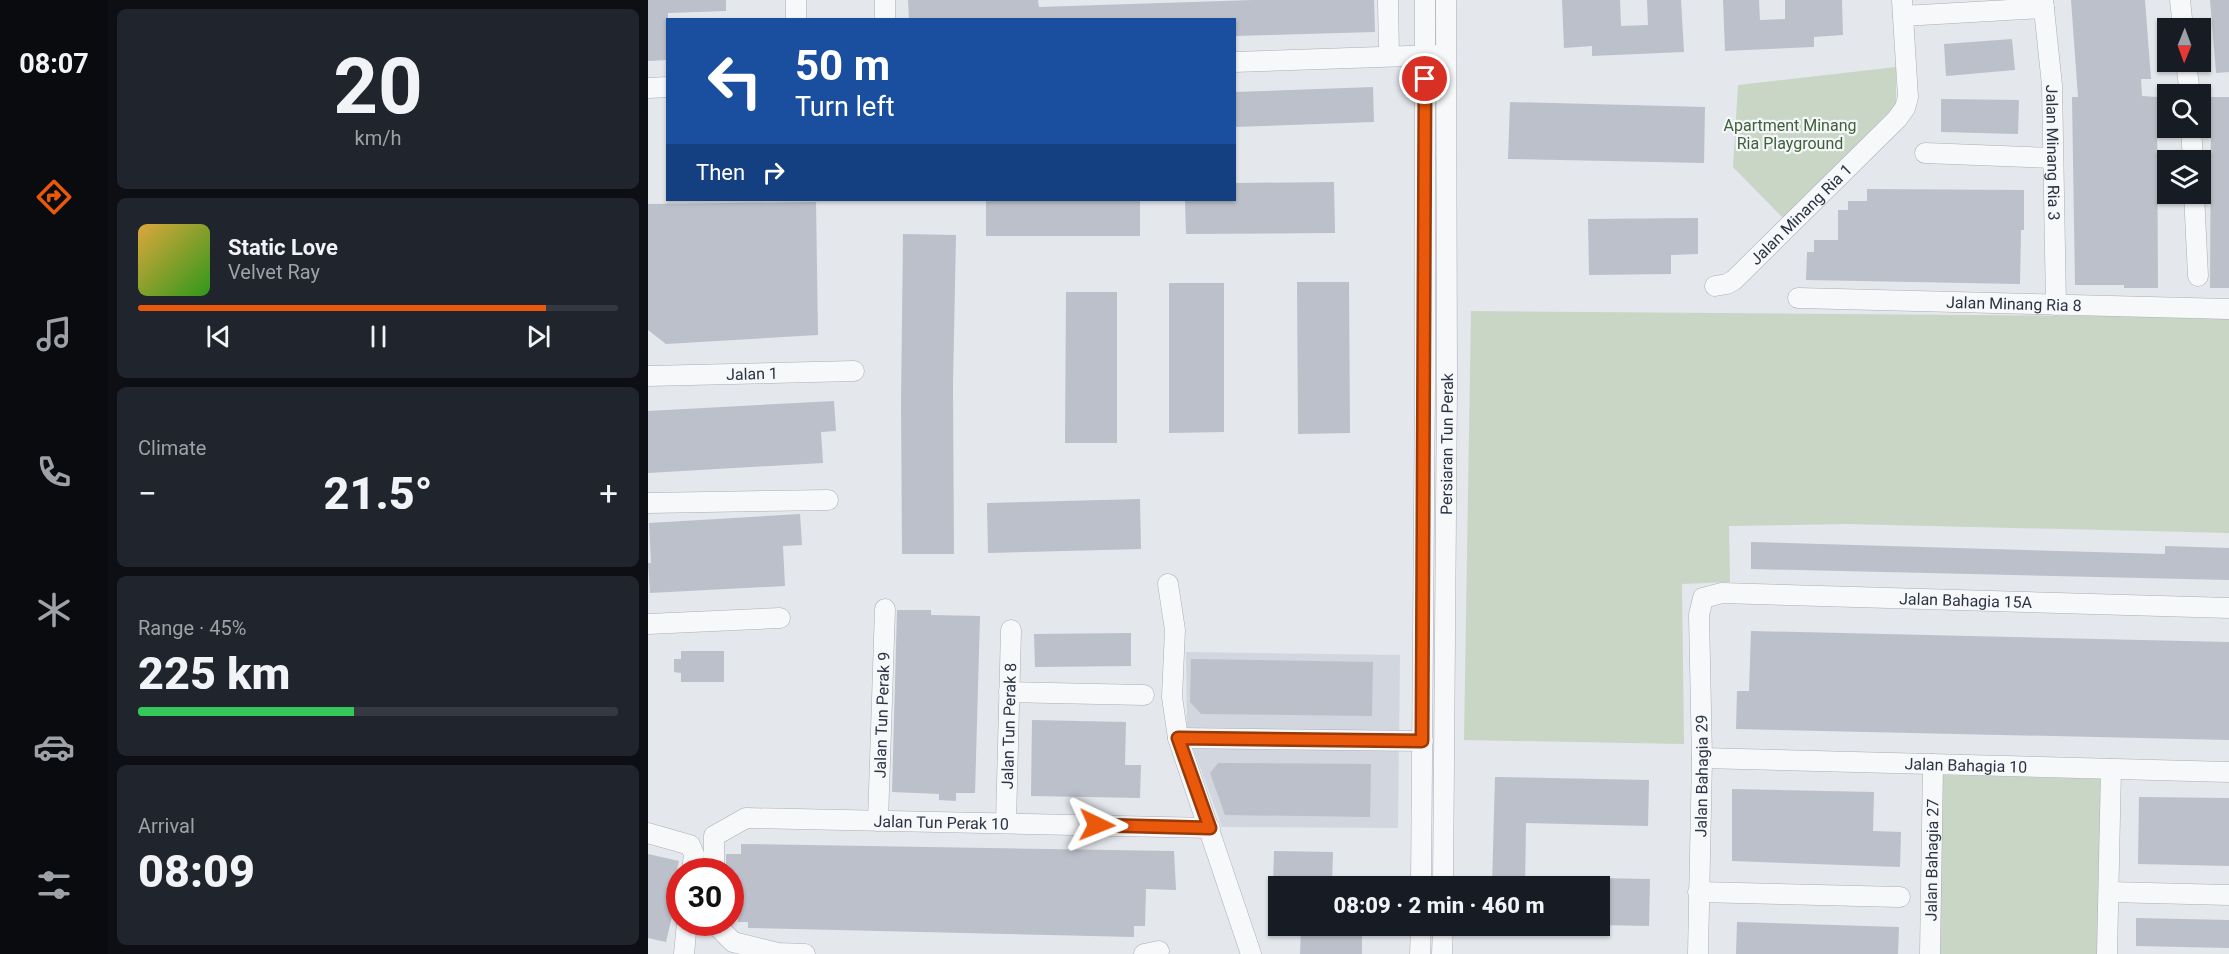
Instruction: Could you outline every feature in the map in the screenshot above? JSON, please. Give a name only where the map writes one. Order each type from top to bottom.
[{"type":"street","points":[[796,0],[796,18]]},
{"type":"street","points":[[885,0],[885,18]]},
{"type":"street","points":[[1388,0],[1389,56]]},
{"type":"street","name":"Persiaran Tun Perak","points":[[1421,876],[1425,0]]},
{"type":"street","name":"Persiaran Tun Perak","points":[[1443,876],[1447,386],[1446,0]]},
{"type":"street","points":[[2180,0],[2182,18]]},
{"type":"street","points":[[1903,8],[2044,4]]},
{"type":"street","name":"Jalan Minang Ria 3","points":[[2044,4],[2052,86],[2056,305]]},
{"type":"street","name":"Jalan Minang Ria 1","points":[[1716,286],[1734,280],[1897,119],[1905,108],[1908,97],[1903,8]]},
{"type":"street","points":[[1236,62],[1446,55]]},
{"type":"street","points":[[648,88],[666,87]]},
{"type":"street","points":[[1925,153],[2054,158]]},
{"type":"street","points":[[2194,204],[2198,276]]},
{"type":"street","name":"Jalan Minang Ria 8","points":[[1798,298],[2229,309]]},
{"type":"street","name":"Jalan 1","points":[[648,376],[854,371]]},
{"type":"street","points":[[648,503],[828,500]]},
{"type":"street","points":[[1168,584],[1175,630],[1172,697],[1178,738],[1251,954]]},
{"type":"street","name":"Jalan Bahagia 15A","points":[[1703,598],[1722,593],[2229,608]]},
{"type":"street","name":"Jalan Bahagia 29","points":[[1698,954],[1702,758],[1700,615],[1703,598]]},
{"type":"street","name":"Jalan Tun Perak 9","points":[[878,821],[885,609]]},
{"type":"street","points":[[648,624],[780,618]]},
{"type":"street","name":"Jalan Tun Perak 8","points":[[1006,822],[1011,630]]},
{"type":"street","points":[[1009,692],[1144,695]]},
{"type":"street","points":[[1178,738],[1422,741]]},
{"type":"street","name":"Jalan Bahagia 10","points":[[1702,758],[2229,772]]},
{"type":"street","name":"Jalan Bahagia 27","points":[[1930,954],[1933,764]]},
{"type":"street","points":[[2107,954],[2111,769]]},
{"type":"street","name":"Jalan Tun Perak 10","points":[[714,858],[714,836],[746,818],[1210,828]]},
{"type":"street","points":[[648,833],[690,845],[694,858]]},
{"type":"street","points":[[1698,892],[1900,897]]},
{"type":"street","points":[[2109,892],[2229,895]]},
{"type":"street","points":[[684,954],[686,936]]},
{"type":"street","points":[[727,936],[733,942],[778,953],[805,954]]},
{"type":"street","points":[[1420,954],[1421,936]]},
{"type":"street","points":[[1442,954],[1443,936]]},
{"type":"shaded area","points":[[1186,652],[1400,655],[1398,828],[1222,827],[1187,732]]},
{"type":"green space","name":"Apartment Minang Ria Playground","points":[[1896,67],[1896,105],[1783,218],[1733,167],[1738,85]]},
{"type":"green space","points":[[1471,311],[2229,317],[2229,533],[1847,524],[1729,526],[1730,582],[1682,584],[1684,744],[1464,740]]},
{"type":"green space","points":[[1942,775],[2104,779],[2100,954],[1940,954]]},
{"type":"building","points":[[648,0],[726,0],[726,11],[668,13],[666,60],[648,61]]},
{"type":"building","points":[[908,0],[1038,0],[1039,7],[1253,0],[1374,0],[1375,32],[1236,36],[1236,18],[909,18]]},
{"type":"building","points":[[1562,0],[1620,0],[1621,26],[1648,25],[1647,0],[1681,0],[1684,52],[1592,56],[1592,46],[1564,48]]},
{"type":"building","points":[[1723,0],[1759,0],[1760,20],[1785,19],[1785,0],[1842,0],[1843,35],[1814,37],[1814,47],[1725,51]]},
{"type":"building","points":[[2071,0],[2145,0],[2151,79],[2141,79],[2142,96],[2157,97],[2158,288],[2075,285],[2072,97],[2078,97]]},
{"type":"building","points":[[2210,0],[2229,0],[2229,72],[2216,73]]},
{"type":"building","points":[[2012,39],[2015,70],[1946,76],[1944,44]]},
{"type":"building","points":[[1373,87],[1374,122],[1236,127],[1236,92]]},
{"type":"building","points":[[2211,97],[2229,97],[2229,288],[2210,288]]},
{"type":"building","points":[[1941,99],[2019,100],[2018,134],[1941,132]]},
{"type":"building","points":[[1510,102],[1705,107],[1704,163],[1508,159]]},
{"type":"building","points":[[1334,182],[1335,233],[1186,234],[1185,201],[1236,201],[1236,183]]},
{"type":"building","points":[[1867,189],[2024,190],[2020,284],[1806,280],[1807,252],[1814,252],[1814,240],[1838,240],[1838,210],[1848,210],[1848,201],[1867,201]]},
{"type":"building","points":[[986,201],[1140,201],[1140,236],[986,236]]},
{"type":"building","points":[[816,202],[818,335],[666,344],[648,330],[648,204]]},
{"type":"building","points":[[1698,218],[1698,254],[1671,255],[1671,274],[1589,275],[1588,219]]},
{"type":"building","points":[[903,234],[956,235],[953,385],[954,554],[902,554]]},
{"type":"building","points":[[1297,282],[1349,282],[1350,433],[1298,434]]},
{"type":"building","points":[[1169,283],[1224,283],[1224,432],[1169,433]]},
{"type":"building","points":[[1066,292],[1117,292],[1117,443],[1065,443]]},
{"type":"building","points":[[834,401],[836,431],[821,432],[823,463],[648,473],[648,411]]},
{"type":"building","points":[[1140,499],[1141,549],[988,553],[987,503]]},
{"type":"building","points":[[800,514],[802,545],[783,546],[785,586],[650,593],[649,523]]},
{"type":"building","points":[[1751,542],[2165,554],[2165,546],[2229,548],[2229,580],[1751,569]]},
{"type":"building","points":[[897,610],[931,610],[931,615],[980,616],[975,793],[956,793],[956,801],[939,800],[939,794],[892,792]]},
{"type":"building","points":[[1751,631],[2229,642],[2229,740],[1736,729],[1737,691],[1749,691]]},
{"type":"building","points":[[1131,633],[1131,666],[1035,667],[1034,634]]},
{"type":"building","points":[[681,651],[724,651],[724,682],[681,682],[681,673],[674,672],[674,659],[681,659]]},
{"type":"building","points":[[1191,659],[1373,662],[1372,716],[1201,714],[1190,702]]},
{"type":"building","points":[[1032,720],[1126,722],[1125,765],[1141,765],[1140,798],[1031,796]]},
{"type":"building","points":[[1218,763],[1371,764],[1370,817],[1225,815],[1210,773]]},
{"type":"building","points":[[1495,777],[1649,780],[1648,826],[1526,823],[1525,876],[1492,876]]},
{"type":"building","points":[[1732,789],[1874,792],[1873,831],[1901,832],[1900,867],[1732,861]]},
{"type":"building","points":[[2139,797],[2229,798],[2229,866],[2138,864]]},
{"type":"building","points":[[741,844],[1174,851],[1176,890],[1146,889],[1145,926],[1134,926],[1134,937],[748,928],[748,922],[744,922],[744,858],[726,858],[726,854],[741,854]]},
{"type":"building","points":[[1274,851],[1333,852],[1332,876],[1273,876]]},
{"type":"building","points":[[648,854],[666,858],[667,936],[666,942],[648,938]]},
{"type":"building","points":[[1610,878],[1650,879],[1649,926],[1610,925]]},
{"type":"building","points":[[2136,918],[2229,920],[2229,948],[2136,946]]},
{"type":"building","points":[[1737,922],[1899,927],[1898,954],[1736,954]]},
{"type":"building","points":[[1301,936],[1362,936],[1362,954],[1300,954]]},
{"type":"route","points":[[1097,825],[1210,828],[1178,738],[1422,741],[1425,79]]}]
